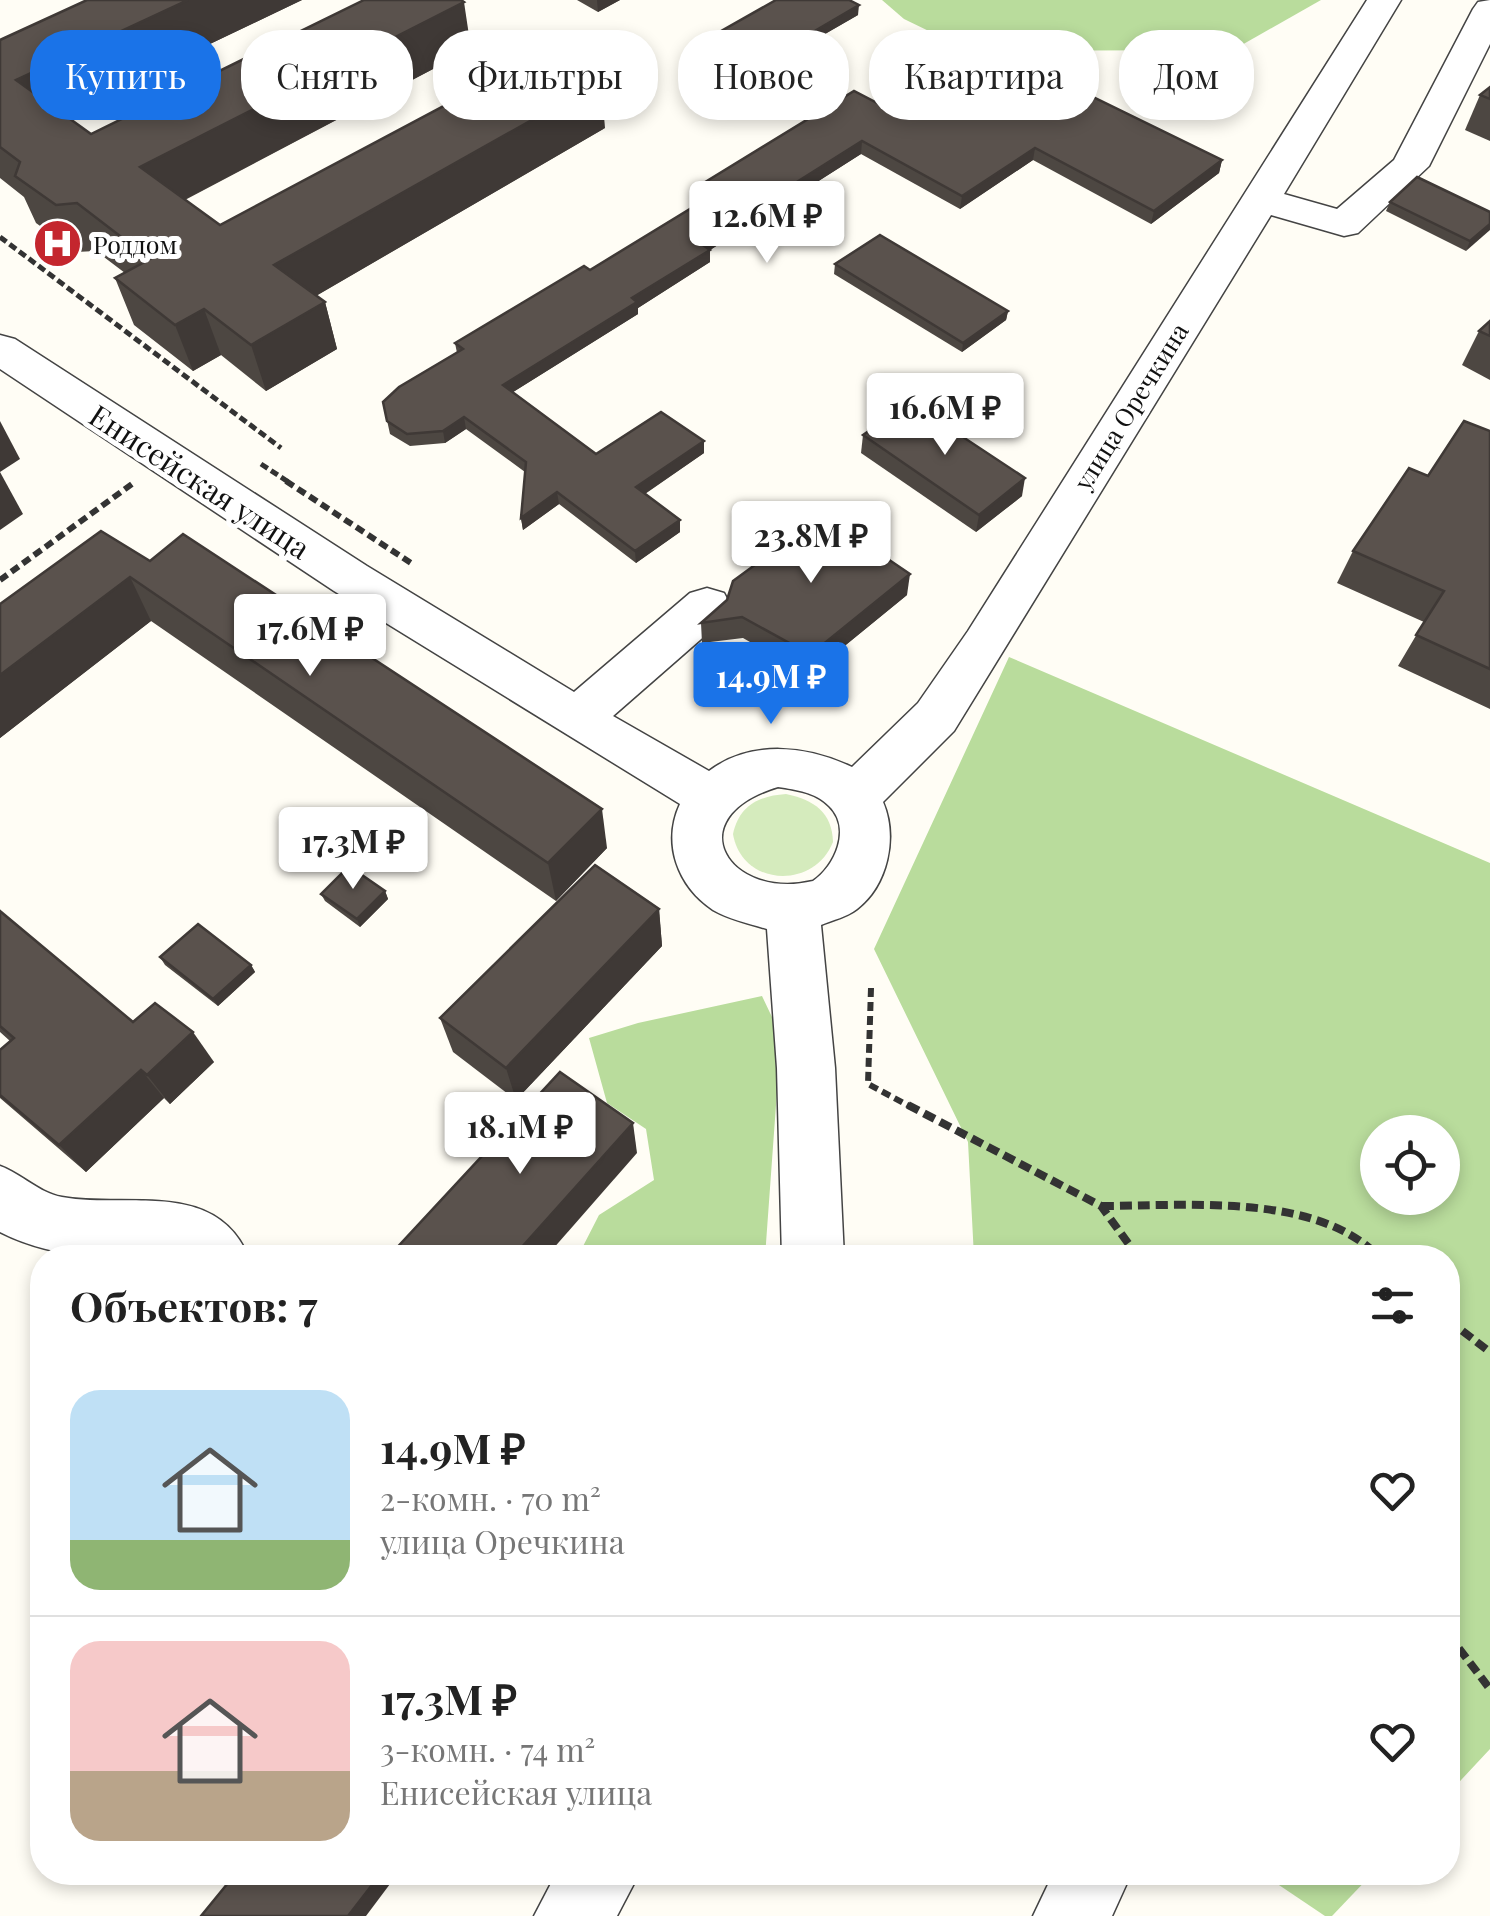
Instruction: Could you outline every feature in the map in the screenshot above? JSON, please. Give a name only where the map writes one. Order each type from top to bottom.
[{"type":"street","name":"улица Оречкина","points":[[856,796],[936,717],[1384,0]]},
{"type":"street","points":[[1262,200],[1344,224],[1410,166],[1490,9]]},
{"type":"street","name":"Енисейская улица","points":[[0,350],[222,497],[576,719],[709,796]]},
{"type":"street","points":[[576,719],[707,606]]},
{"type":"street","points":[[778,767],[809,770],[836,781],[856,796],[865,818],[866,844],[860,866],[844,888],[828,901],[792,908],[752,903],[710,876],[697,854],[695,834],[709,796],[746,772],[778,767]]},
{"type":"street","points":[[792,908],[806,1068],[813,1245]]},
{"type":"street","points":[[0,1194],[20,1215],[69,1230],[144,1227],[190,1235],[203,1245]]},
{"type":"street","points":[[572,1916],[594,1885]]},
{"type":"street","points":[[1071,1916],[1088,1885]]},
{"type":"path","points":[[0,237],[281,448]]},
{"type":"path","points":[[0,580],[132,484]]},
{"type":"path","points":[[871,988],[868,1084],[1100,1206],[1129,1245]]},
{"type":"path","points":[[1100,1206],[1256,1209],[1323,1222],[1359,1237],[1367,1245]]},
{"type":"path","points":[[1460,1329],[1490,1352]]},
{"type":"path","points":[[1460,1650],[1490,1690]]},
{"type":"green space","points":[[882,0],[1321,0],[1254,38],[1254,30],[1119,30],[1119,50],[1099,51],[1099,30],[927,30],[904,19]]},
{"type":"green space","points":[[1009,657],[1490,863],[1490,1749],[1460,1781],[1460,1245],[973,1245],[968,1142],[874,949]]},
{"type":"green space","points":[[786,794],[820,809],[829,823],[833,842],[824,858],[811,868],[779,876],[750,864],[739,852],[733,834],[740,816],[751,804]]},
{"type":"green space","points":[[762,996],[781,1036],[766,1245],[584,1245],[599,1215],[654,1180],[646,1129],[607,1103],[589,1038],[638,1023]]},
{"type":"green space","points":[[1279,1885],[1362,1885],[1332,1916],[1325,1916]]},
{"type":"building","points":[[87,0],[188,0],[124,30],[30,30],[30,73],[16,80],[30,90],[30,120],[72,120],[91,134],[120,120],[221,120],[221,70],[241,60],[241,116],[140,167],[220,225],[433,112],[433,120],[532,120],[274,265],[325,302],[251,345],[204,309],[175,325],[115,278],[150,259],[77,203],[56,205],[15,176],[20,162],[0,147],[0,40]]},
{"type":"building","points":[[364,0],[464,2],[409,30],[303,30]]},
{"type":"building","points":[[776,0],[849,0],[859,5],[816,30],[723,30]]},
{"type":"building","points":[[854,91],[869,99],[869,120],[1099,120],[1099,100],[1119,110],[1119,120],[1140,120],[1222,160],[1154,211],[1035,148],[962,196],[862,141],[700,243],[710,250],[632,298],[637,302],[503,385],[596,454],[661,412],[704,441],[636,487],[680,520],[635,551],[557,492],[521,518],[526,462],[464,417],[443,431],[407,434],[387,421],[383,402],[399,387],[463,349],[455,343],[584,266],[590,270],[716,193],[702,184],[807,120],[849,120],[849,94]]},
{"type":"building","points":[[1417,177],[1490,212],[1490,224],[1470,241],[1390,202]]},
{"type":"building","points":[[880,235],[1008,311],[963,343],[835,264]]},
{"type":"building","points":[[1490,321],[1490,336],[1479,331]]},
{"type":"building","points":[[910,402],[1025,478],[979,515],[863,435]]},
{"type":"building","points":[[1464,421],[1490,431],[1490,669],[1416,635],[1444,591],[1353,551],[1409,468],[1428,476]]},
{"type":"building","points":[[823,515],[910,574],[821,646],[804,651],[742,617],[701,623],[727,600],[733,581]]},
{"type":"building","points":[[101,531],[150,561],[183,534],[602,809],[548,863],[130,577],[0,675],[0,604]]},
{"type":"building","points":[[595,865],[659,909],[506,1068],[440,1018]]},
{"type":"building","points":[[349,866],[385,891],[357,919],[321,894]]},
{"type":"building","points":[[0,911],[133,1022],[155,1003],[193,1032],[147,1075],[141,1070],[59,1145],[0,1095],[0,1050],[14,1038],[0,1026]]},
{"type":"building","points":[[198,924],[251,965],[213,999],[160,957]]},
{"type":"building","points":[[560,1072],[633,1123],[524,1245],[399,1245]]},
{"type":"building","points":[[226,1885],[372,1885],[348,1916],[201,1916]]},
{"type":"place","name":"Роддом","points":[[58,243]]}]
